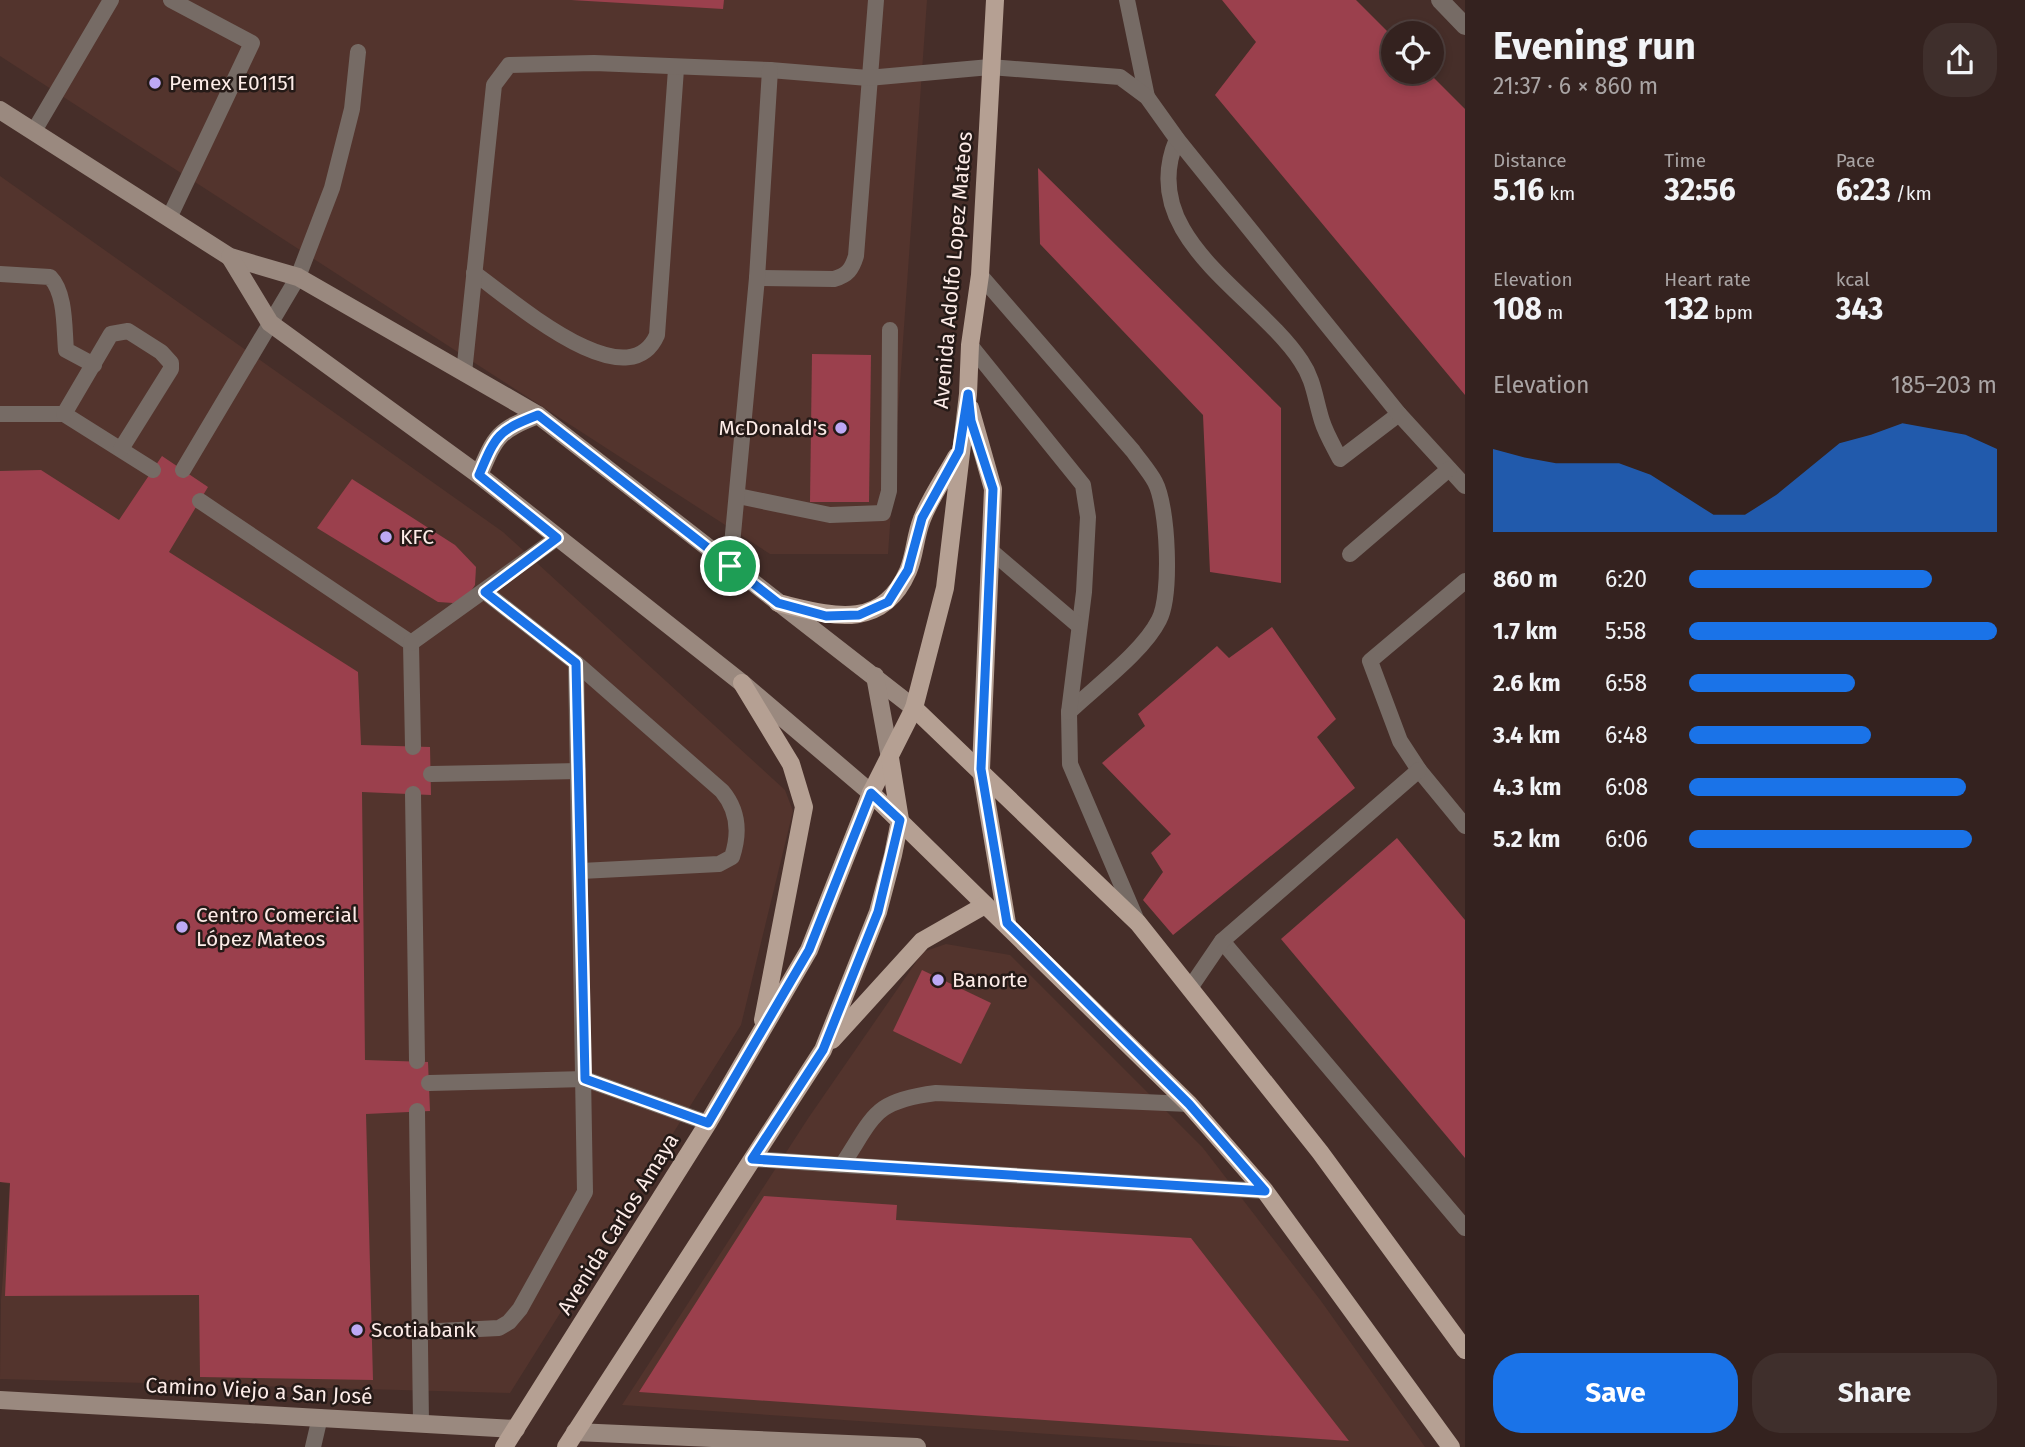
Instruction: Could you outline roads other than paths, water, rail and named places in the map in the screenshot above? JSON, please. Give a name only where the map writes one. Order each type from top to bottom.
[{"type":"main road","name":"Avenida Adolfo Lopez Mateos","points":[[914,708],[945,588],[959,451],[968,394],[970,345],[980,275],[995,0]]},
{"type":"main road","points":[[0,110],[170,216],[230,257],[298,276],[538,415],[914,708],[981,769],[1139,923],[1320,1152],[1465,1350]]},
{"type":"main road","points":[[230,257],[270,323],[479,475],[742,683],[871,793],[985,905],[1007,923],[1189,1104],[1265,1191],[1451,1447]]},
{"type":"main road","points":[[968,394],[971,421],[993,489],[981,769],[1007,923]]},
{"type":"main road","points":[[479,475],[490,449],[504,429],[538,415]]},
{"type":"main road","points":[[778,603],[826,616],[859,615],[888,602],[908,570],[922,518],[959,451]]},
{"type":"main road","points":[[823,1050],[878,912],[900,820],[875,676]]},
{"type":"main road","points":[[742,683],[791,765],[804,807],[760,1034]]},
{"type":"main road","name":"Avenida Carlos Amaya","points":[[504,1447],[708,1123],[809,950],[871,793],[914,708]]},
{"type":"main road","points":[[570,1440],[823,1050],[922,941],[985,905]]},
{"type":"main road","name":"Camino Viejo a San José","points":[[0,1401],[516,1429]]},
{"type":"main road","points":[[570,1440],[917,1447]]},
{"type":"street","points":[[1440,0],[1465,26]]},
{"type":"lane","points":[[34,131],[111,0]]},
{"type":"lane","points":[[170,216],[252,43],[171,0]]},
{"type":"lane","points":[[757,278],[834,279],[845,276],[853,268],[877,0]]},
{"type":"lane","points":[[1127,0],[1147,97]]},
{"type":"lane","points":[[183,470],[298,276],[332,188],[352,109],[358,52]]},
{"type":"lane","points":[[464,373],[495,85],[499,73],[509,65],[522,63],[769,70],[868,78],[990,66],[1120,77],[1147,97],[1177,139],[1399,414],[1465,486]]},
{"type":"lane","points":[[474,273],[571,341],[610,358],[633,359],[647,353],[657,335],[677,69]]},
{"type":"lane","points":[[730,566],[757,278],[769,70]]},
{"type":"lane","points":[[1177,139],[1167,161],[1167,183],[1174,216],[1220,276],[1299,357],[1310,374],[1322,421],[1340,459],[1399,414]]},
{"type":"lane","points":[[0,274],[50,277],[56,283],[60,295],[66,350],[94,365]]},
{"type":"lane","points":[[980,275],[1133,451],[1156,483],[1163,510],[1166,586],[1160,619],[1142,642],[1069,712]]},
{"type":"lane","points":[[738,496],[830,515],[883,513],[889,491],[890,330]]},
{"type":"lane","points":[[64,414],[111,334],[128,331],[161,352],[171,363],[171,369],[121,449]]},
{"type":"lane","points":[[970,345],[1083,485],[1088,517],[1069,712],[1069,764],[1139,923]]},
{"type":"lane","points":[[0,414],[64,414],[153,470]]},
{"type":"lane","points":[[1350,554],[1449,468]]},
{"type":"lane","points":[[200,501],[411,642]]},
{"type":"lane","points":[[411,642],[485,592],[557,538]]},
{"type":"lane","points":[[990,550],[1079,626]]},
{"type":"lane","points":[[1465,580],[1370,661],[1400,741],[1419,770],[1465,826]]},
{"type":"lane","points":[[485,592],[576,663],[722,791],[736,815],[737,843],[732,857],[719,864],[580,871]]},
{"type":"lane","points":[[411,642],[413,747]]},
{"type":"lane","points":[[418,1332],[499,1328],[509,1322],[520,1309],[586,1192],[576,663]]},
{"type":"lane","points":[[1190,988],[1222,941],[1419,770]]},
{"type":"lane","points":[[431,774],[578,771]]},
{"type":"lane","points":[[413,794],[417,1061]]},
{"type":"lane","points":[[1222,941],[1465,1228]]},
{"type":"lane","points":[[429,1083],[585,1079],[708,1123]]},
{"type":"lane","points":[[842,1165],[878,1111],[902,1097],[936,1093],[1189,1104]]},
{"type":"lane","points":[[417,1111],[421,1423]]},
{"type":"lane","points":[[752,1159],[1265,1191]]},
{"type":"lane","points":[[313,1447],[320,1417]]},
{"type":"place","name":"Pemex E01151","points":[[155,83]]},
{"type":"place","name":"McDonald's","points":[[841,428]]},
{"type":"place","name":"KFC","points":[[386,537]]},
{"type":"place","name":"Centro Comercial López Mateos","points":[[182,927]]},
{"type":"place","name":"Banorte","points":[[938,980]]},
{"type":"place","name":"Scotiabank","points":[[357,1330]]}]
